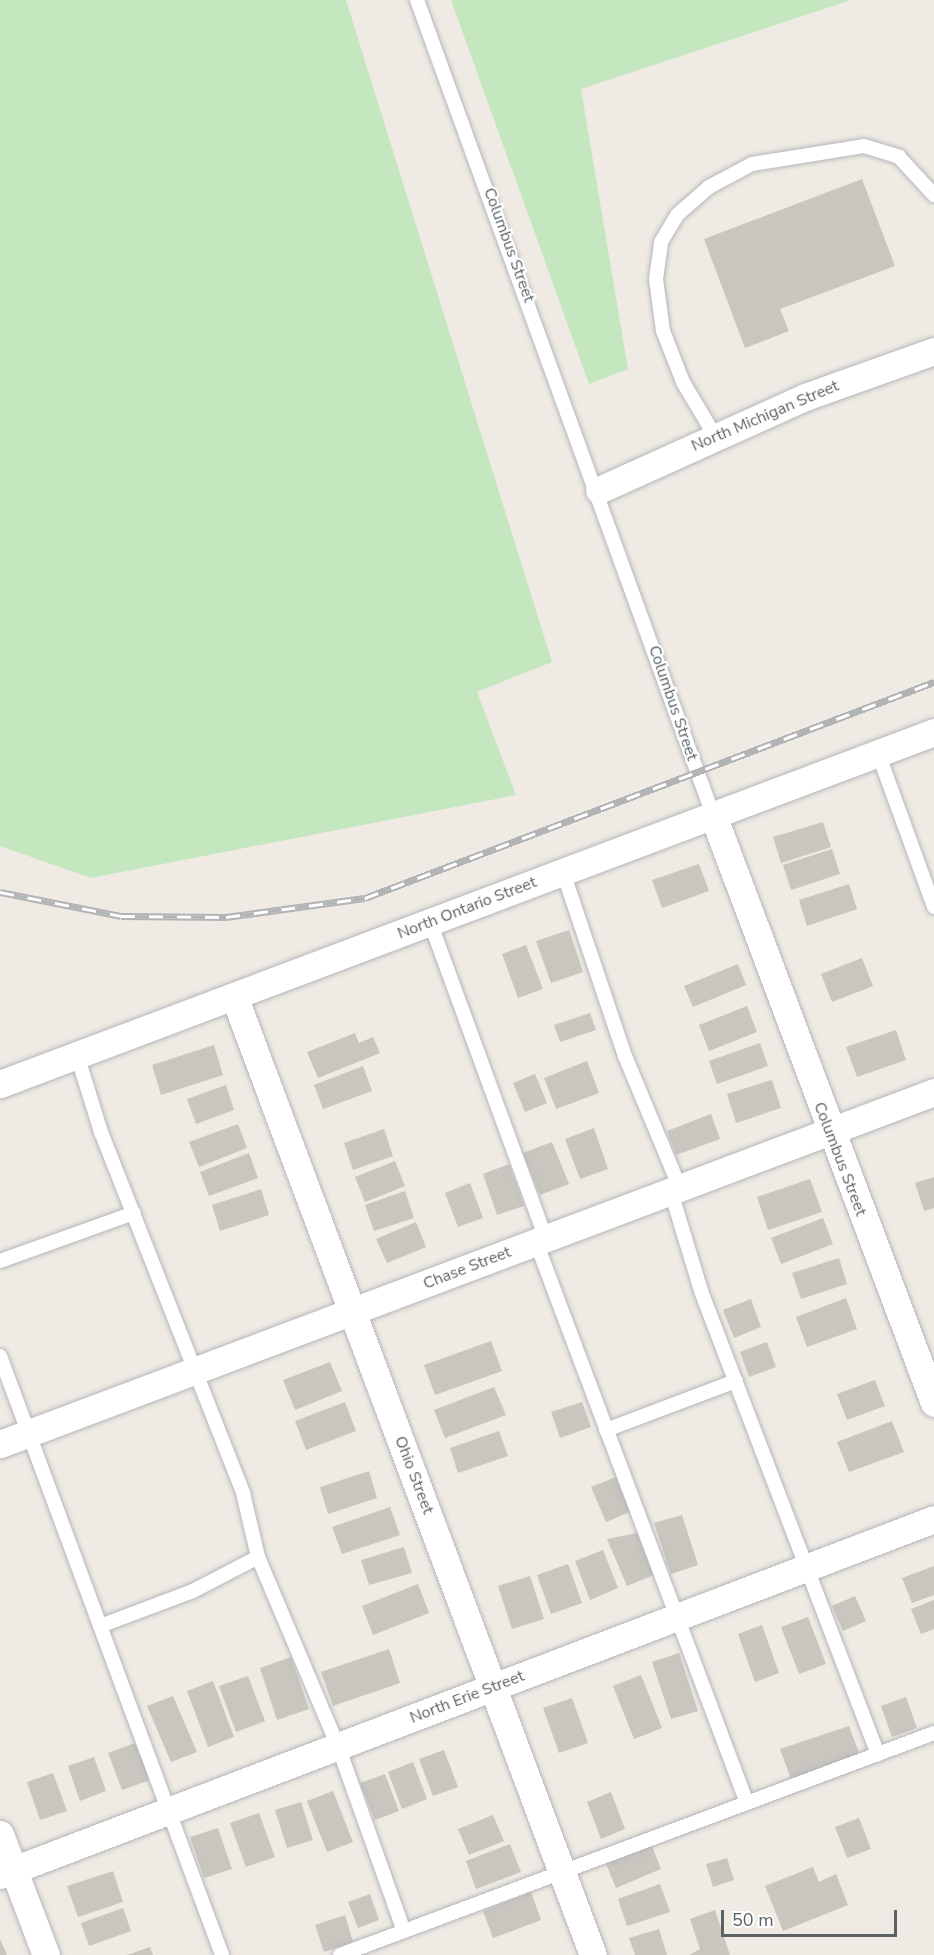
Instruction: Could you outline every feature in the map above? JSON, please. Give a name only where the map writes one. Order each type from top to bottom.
[{"type":"street","name":"North Michigan Street","points":[[599,490],[715,436],[934,351]]},
{"type":"street","name":"North Ontario Street","points":[[0,1084],[934,732]]},
{"type":"street","name":"Columbus Street","points":[[713,815],[934,1403]]},
{"type":"street","name":"Ohio Street","points":[[234,996],[593,1955]]},
{"type":"street","name":"Chase Street","points":[[0,1444],[934,1092]]},
{"type":"street","name":"North Erie Street","points":[[7,1872],[934,1519]]},
{"type":"street","points":[[0,1834],[7,1872],[45,1955]]},
{"type":"lane","name":"Columbus Street","points":[[417,0],[599,490],[713,815]]},
{"type":"lane","points":[[715,436],[683,382],[663,330],[656,279],[661,242],[677,215],[709,187],[752,164],[864,146],[899,157],[934,195]]},
{"type":"lane","points":[[878,753],[934,907]]},
{"type":"lane","points":[[563,872],[625,1056],[675,1190],[735,1381],[878,1754]]},
{"type":"lane","points":[[430,922],[606,1430],[747,1803]]},
{"type":"lane","points":[[76,1055],[134,1213],[243,1493],[258,1557],[338,1746],[404,1931]]},
{"type":"lane","points":[[0,1261],[134,1213]]},
{"type":"lane","points":[[0,1356],[222,1955]]},
{"type":"lane","points":[[606,1430],[735,1381]]},
{"type":"lane","points":[[100,1626],[193,1591],[258,1557]]},
{"type":"lane","points":[[340,1955],[934,1733]]},
{"type":"green space","points":[[0,0],[346,0],[552,662],[477,692],[516,795],[91,878],[0,846]]},
{"type":"green space","points":[[451,0],[851,0],[581,89],[628,369],[589,384]]},
{"type":"building","points":[[862,179],[895,266],[780,309],[789,331],[745,348],[704,239]]},
{"type":"building","points":[[823,822],[831,847],[781,863],[773,837]]},
{"type":"building","points":[[832,849],[840,874],[791,890],[783,865]]},
{"type":"building","points":[[699,864],[709,891],[662,908],[652,880]]},
{"type":"building","points":[[849,884],[857,909],[807,926],[799,900]]},
{"type":"building","points":[[569,930],[583,972],[551,983],[536,941]]},
{"type":"building","points":[[526,945],[543,989],[518,998],[502,954]]},
{"type":"building","points":[[862,958],[873,986],[832,1002],[821,974]]},
{"type":"building","points":[[738,964],[746,985],[693,1007],[684,986]]},
{"type":"building","points":[[747,1006],[757,1032],[709,1051],[699,1025]]},
{"type":"building","points":[[590,1013],[596,1030],[560,1042],[554,1025]]},
{"type":"building","points":[[896,1030],[906,1060],[857,1077],[846,1047]]},
{"type":"building","points":[[355,1033],[359,1043],[373,1037],[380,1053],[318,1078],[307,1052]]},
{"type":"building","points":[[760,1043],[768,1066],[717,1084],[709,1061]]},
{"type":"building","points":[[214,1045],[223,1075],[161,1095],[152,1065]]},
{"type":"building","points":[[587,1061],[599,1093],[556,1109],[544,1078]]},
{"type":"building","points":[[363,1066],[372,1091],[323,1109],[314,1085]]},
{"type":"building","points":[[535,1074],[547,1103],[525,1112],[513,1083]]},
{"type":"building","points":[[772,1080],[781,1108],[736,1123],[727,1094]]},
{"type":"building","points":[[226,1085],[234,1110],[196,1124],[187,1099]]},
{"type":"building","points":[[711,1114],[720,1139],[676,1155],[667,1131]]},
{"type":"building","points":[[238,1124],[247,1148],[199,1167],[189,1142]]},
{"type":"building","points":[[594,1128],[608,1169],[580,1179],[565,1139]]},
{"type":"building","points":[[384,1129],[393,1156],[353,1170],[344,1143]]},
{"type":"building","points":[[552,1142],[569,1184],[540,1195],[523,1153]]},
{"type":"building","points":[[249,1153],[258,1178],[209,1196],[200,1172]]},
{"type":"building","points":[[395,1161],[405,1186],[365,1202],[355,1177]]},
{"type":"building","points":[[509,1164],[524,1206],[497,1215],[483,1174]]},
{"type":"building","points":[[934,1177],[934,1208],[924,1211],[915,1183]]},
{"type":"building","points":[[810,1179],[822,1212],[768,1230],[757,1197]]},
{"type":"building","points":[[470,1183],[483,1218],[458,1227],[445,1193]]},
{"type":"building","points":[[261,1189],[269,1215],[220,1231],[212,1205]]},
{"type":"building","points":[[405,1191],[414,1218],[374,1231],[365,1205]]},
{"type":"building","points":[[823,1218],[833,1244],[781,1264],[771,1238]]},
{"type":"building","points":[[416,1222],[426,1247],[387,1263],[376,1239]]},
{"type":"building","points":[[839,1258],[847,1284],[801,1299],[792,1273]]},
{"type":"building","points":[[846,1298],[857,1329],[807,1347],[796,1317]]},
{"type":"building","points":[[751,1299],[761,1327],[734,1338],[723,1310]]},
{"type":"building","points":[[491,1341],[502,1371],[435,1395],[424,1365]]},
{"type":"building","points":[[767,1342],[776,1367],[749,1377],[740,1352]]},
{"type":"building","points":[[330,1362],[342,1391],[295,1410],[283,1380]]},
{"type":"building","points":[[875,1380],[885,1406],[847,1420],[837,1394]]},
{"type":"building","points":[[494,1387],[506,1415],[445,1438],[434,1410]]},
{"type":"building","points":[[345,1402],[356,1431],[306,1450],[295,1421]]},
{"type":"building","points":[[582,1402],[591,1427],[560,1438],[551,1412]]},
{"type":"building","points":[[892,1421],[904,1452],[849,1472],[837,1442]]},
{"type":"building","points":[[499,1431],[508,1456],[458,1473],[450,1448]]},
{"type":"building","points":[[369,1471],[377,1498],[328,1514],[320,1487]]},
{"type":"building","points":[[616,1477],[630,1512],[606,1522],[591,1487]]},
{"type":"building","points":[[390,1507],[400,1535],[342,1554],[332,1527]]},
{"type":"building","points":[[682,1515],[698,1565],[671,1574],[654,1523]]},
{"type":"building","points":[[637,1533],[654,1575],[627,1586],[607,1539]]},
{"type":"building","points":[[404,1547],[412,1573],[369,1585],[361,1560]]},
{"type":"building","points":[[603,1550],[618,1588],[590,1600],[575,1561]]},
{"type":"building","points":[[568,1564],[582,1603],[551,1614],[537,1575]]},
{"type":"building","points":[[934,1566],[934,1595],[912,1603],[902,1578]]},
{"type":"building","points":[[530,1576],[544,1619],[512,1629],[498,1586]]},
{"type":"building","points":[[418,1584],[429,1613],[373,1635],[362,1606]]},
{"type":"building","points":[[855,1596],[866,1621],[843,1631],[832,1606]]},
{"type":"building","points":[[934,1600],[934,1629],[921,1634],[911,1609]]},
{"type":"building","points":[[808,1617],[826,1664],[799,1674],[781,1627]]},
{"type":"building","points":[[762,1625],[779,1673],[755,1682],[738,1634]]},
{"type":"building","points":[[389,1649],[400,1683],[333,1706],[321,1672]]},
{"type":"building","points":[[679,1653],[698,1711],[671,1719],[652,1662]]},
{"type":"building","points":[[291,1657],[309,1709],[277,1720],[260,1668]]},
{"type":"building","points":[[641,1675],[662,1728],[634,1739],[613,1686]]},
{"type":"building","points":[[248,1676],[265,1721],[236,1732],[219,1686]]},
{"type":"building","points":[[213,1681],[234,1737],[208,1747],[187,1691]]},
{"type":"building","points":[[173,1696],[197,1752],[171,1762],[147,1706]]},
{"type":"building","points":[[906,1697],[917,1728],[892,1737],[881,1706]]},
{"type":"building","points":[[572,1698],[588,1743],[559,1753],[543,1708]]},
{"type":"building","points":[[849,1726],[860,1755],[791,1779],[780,1749]]},
{"type":"building","points":[[135,1743],[150,1780],[122,1790],[108,1753]]},
{"type":"building","points":[[444,1750],[458,1787],[433,1796],[419,1759]]},
{"type":"building","points":[[94,1757],[106,1791],[80,1801],[68,1766]]},
{"type":"building","points":[[413,1762],[427,1799],[402,1809],[388,1772]]},
{"type":"building","points":[[53,1773],[67,1811],[40,1820],[27,1782]]},
{"type":"building","points":[[385,1774],[399,1811],[375,1820],[360,1783]]},
{"type":"building","points":[[333,1791],[353,1842],[327,1852],[307,1801]]},
{"type":"building","points":[[611,1792],[625,1829],[601,1839],[587,1802]]},
{"type":"building","points":[[301,1802],[313,1840],[287,1848],[275,1810]]},
{"type":"building","points":[[259,1813],[275,1857],[246,1867],[230,1823]]},
{"type":"building","points":[[493,1815],[504,1841],[469,1855],[458,1829]]},
{"type":"building","points":[[859,1818],[871,1849],[847,1858],[835,1827]]},
{"type":"building","points":[[218,1828],[232,1869],[204,1878],[190,1837]]},
{"type":"building","points":[[510,1844],[521,1872],[476,1889],[466,1861]]},
{"type":"building","points":[[652,1846],[661,1869],[616,1888],[606,1864]]},
{"type":"building","points":[[727,1858],[734,1880],[713,1887],[706,1864]]},
{"type":"building","points":[[813,1867],[819,1882],[836,1874],[848,1905],[783,1931],[765,1886]]},
{"type":"building","points":[[113,1871],[123,1902],[78,1917],[67,1886]]},
{"type":"building","points":[[660,1884],[670,1912],[627,1926],[618,1899]]},
{"type":"building","points":[[531,1892],[541,1920],[493,1938],[483,1911]]},
{"type":"building","points":[[370,1894],[379,1920],[358,1928],[348,1902]]},
{"type":"building","points":[[123,1908],[131,1931],[89,1946],[81,1923]]},
{"type":"building","points":[[715,1910],[730,1955],[689,1955],[700,1949],[690,1919]]},
{"type":"building","points":[[345,1915],[353,1942],[324,1952],[315,1925]]},
{"type":"building","points":[[659,1929],[667,1955],[635,1955],[629,1938]]},
{"type":"building","points":[[0,1939],[7,1955],[0,1955]]},
{"type":"building","points":[[150,1947],[153,1955],[127,1955]]},
{"type":"railway","points":[[0,892],[121,916],[226,917],[365,898],[934,682]]}]
